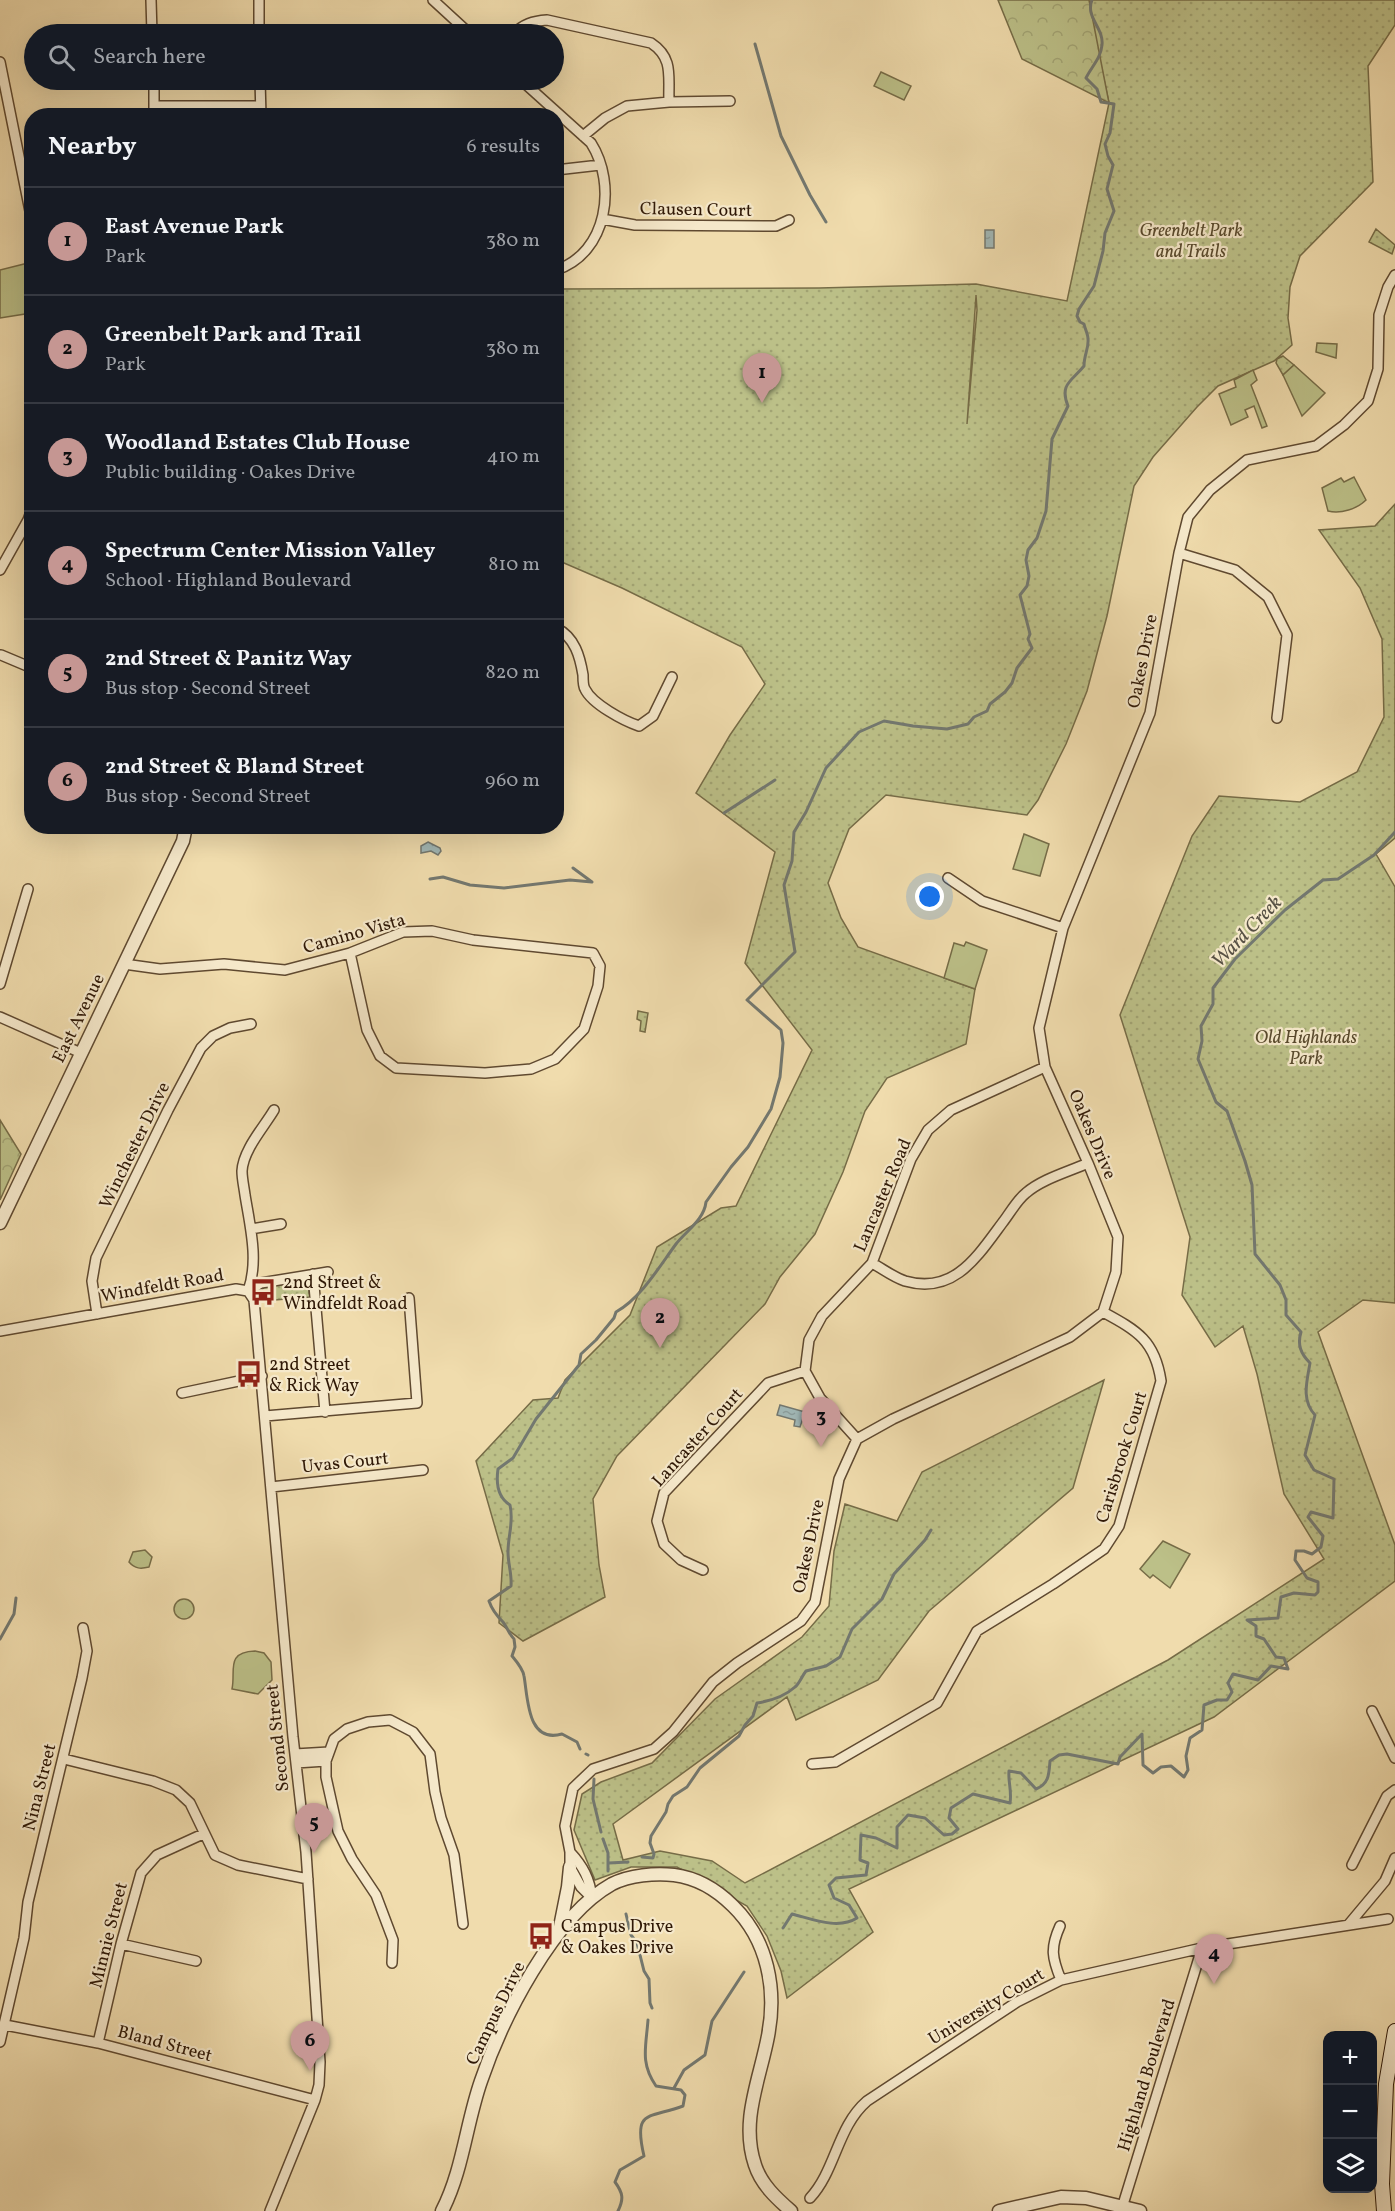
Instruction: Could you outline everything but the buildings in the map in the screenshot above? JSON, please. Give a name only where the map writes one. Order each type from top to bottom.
[{"type":"main road","points":[[1384,2211],[1382,2184],[1386,2084],[1395,2031]]},
{"type":"street","points":[[151,0],[152,24]]},
{"type":"street","points":[[258,0],[259,24]]},
{"type":"street","points":[[433,0],[459,24]]},
{"type":"street","points":[[527,24],[547,20],[651,43],[663,51],[668,60],[669,102]]},
{"type":"street","points":[[0,62],[24,181]]},
{"type":"street","points":[[154,90],[154,108]]},
{"type":"street","points":[[260,90],[260,108]]},
{"type":"street","points":[[531,90],[552,108]]},
{"type":"street","points":[[583,136],[605,118],[627,106],[669,102],[730,101]]},
{"type":"street","points":[[564,119],[583,136],[596,152],[605,191],[602,219],[593,240],[586,249],[564,266]]},
{"type":"street","points":[[564,169],[600,165]]},
{"type":"street","name":"Clausen Court","points":[[602,219],[635,225],[729,226],[776,226],[789,220]]},
{"type":"street","name":"Oakes Drive","points":[[1103,1312],[1116,1272],[1118,1237],[1045,1067],[1039,1028],[1063,928],[1149,713],[1179,553],[1188,517],[1210,490],[1247,460],[1316,446],[1344,425],[1368,401],[1378,369],[1379,315],[1388,287],[1395,275]]},
{"type":"street","points":[[0,570],[24,527]]},
{"type":"street","points":[[1179,553],[1235,570],[1268,597],[1287,635],[1277,718]]},
{"type":"street","points":[[564,633],[579,653],[585,689],[602,706],[623,721],[639,726],[653,716],[672,677]]},
{"type":"street","points":[[0,655],[24,665]]},
{"type":"street","name":"East Avenue","points":[[0,1223],[184,834]]},
{"type":"street","points":[[948,878],[981,902],[1063,928]]},
{"type":"street","points":[[0,984],[28,889]]},
{"type":"street","name":"Camino Vista","points":[[124,964],[160,969],[224,964],[285,970],[350,953],[403,932],[432,931],[473,940],[593,953],[600,966],[598,986],[585,1029],[555,1059],[531,1069],[485,1074],[396,1068],[380,1056],[367,1030],[350,953]]},
{"type":"street","points":[[0,1017],[81,1053]]},
{"type":"street","name":"Winchester Drive","points":[[97,1314],[92,1281],[96,1258],[168,1110],[201,1048],[213,1036],[230,1028],[251,1024]]},
{"type":"street","name":"Lancaster Road","points":[[805,1371],[809,1340],[822,1316],[872,1263],[911,1159],[928,1130],[951,1110],[1045,1067]]},
{"type":"street","points":[[248,1291],[253,1277],[251,1263],[253,1242],[242,1171],[247,1154],[274,1110]]},
{"type":"street","points":[[872,1263],[891,1275],[918,1284],[934,1284],[957,1277],[986,1246],[1025,1193],[1088,1163]]},
{"type":"street","points":[[251,1229],[281,1224]]},
{"type":"street","name":"Windfeldt Road","points":[[0,1331],[236,1289],[248,1291],[261,1283],[328,1272]]},
{"type":"street","points":[[313,1274],[325,1412]]},
{"type":"street","name":"Second Street","points":[[248,1291],[254,1300],[262,1376],[295,1759],[308,1879],[320,2062],[319,2085],[315,2100],[270,2211]]},
{"type":"street","points":[[265,1416],[417,1403],[409,1298]]},
{"type":"street","points":[[805,1371],[819,1398],[857,1439],[893,1419],[1070,1337],[1103,1312]]},
{"type":"street","name":"Carisbrook Court","points":[[812,1764],[835,1762],[937,1703],[977,1631],[1104,1549],[1119,1526],[1161,1382],[1158,1360],[1147,1342],[1131,1327],[1103,1312]]},
{"type":"street","name":"Lancaster Court","points":[[703,1570],[681,1560],[664,1544],[657,1521],[664,1493],[768,1383],[805,1371]]},
{"type":"street","points":[[182,1393],[262,1376]]},
{"type":"street","name":"Oakes Drive","points":[[570,1867],[570,1852],[565,1826],[573,1788],[593,1769],[654,1749],[673,1732],[713,1682],[736,1663],[801,1622],[815,1602],[839,1479],[857,1439]]},
{"type":"street","name":"Uvas Court","points":[[271,1487],[423,1470]]},
{"type":"street","name":"Nina Street","points":[[0,2042],[24,1938],[28,1902],[64,1759],[87,1651],[82,1628]]},
{"type":"street","points":[[1372,1711],[1395,1758]]},
{"type":"street","points":[[392,1963],[393,1940],[376,1895],[352,1859],[338,1831],[326,1777],[326,1761],[334,1739],[347,1729],[368,1722],[390,1720],[413,1732],[430,1754],[439,1809],[454,1854],[463,1924]]},
{"type":"street","points":[[295,1759],[329,1752]]},
{"type":"street","points":[[64,1759],[153,1781],[176,1790],[189,1803],[215,1855],[238,1865],[308,1879]]},
{"type":"street","points":[[295,1759],[326,1761]]},
{"type":"street","points":[[1352,1865],[1387,1796],[1395,1790]]},
{"type":"street","name":"Minnie Street","points":[[99,2043],[141,1873],[157,1855],[203,1834]]},
{"type":"street","name":"Oakes Drive","points":[[570,1852],[580,1863],[590,1882],[592,1899]]},
{"type":"street","points":[[1349,1924],[1385,1881],[1395,1858]]},
{"type":"street","points":[[570,1867],[581,1887],[592,1899]]},
{"type":"street","points":[[558,1933],[570,1867]]},
{"type":"street","name":"Campus Drive","points":[[441,2211],[448,2199],[467,2140],[481,2082],[504,2026],[529,1979],[558,1933],[592,1899],[614,1884],[638,1876],[663,1874],[683,1876],[706,1884],[724,1897],[755,1933],[764,1954],[771,1981],[772,2007],[768,2036],[753,2095],[749,2129],[755,2165],[770,2192],[791,2211]]},
{"type":"street","name":"University Court","points":[[810,2198],[820,2187],[856,2110],[1017,2002],[1061,1980],[1202,1948],[1388,1919]]},
{"type":"street","points":[[1060,1926],[1055,1938],[1053,1960],[1061,1980]]},
{"type":"street","points":[[122,1944],[195,1961]]},
{"type":"street","name":"Highland Boulevard","points":[[1122,2208],[1202,1948]]},
{"type":"street","name":"Bland Street","points":[[4,2025],[99,2043],[315,2100]]},
{"type":"street","points":[[999,2211],[1061,2197],[1086,2198],[1140,2211]]},
{"type":"green space","points":[[998,0],[1089,0],[1109,103],[1022,59]]},
{"type":"green space","name":"Greenbelt Park and Trails","points":[[1087,0],[1395,0],[1395,25],[1368,66],[1373,182],[1300,256],[1290,287],[1288,318],[1292,345],[1274,361],[1218,386],[1153,457],[1134,486],[1107,616],[1087,691],[1066,744],[1038,800],[1027,815],[886,795],[849,829],[828,883],[841,918],[858,947],[975,989],[966,1044],[887,1078],[865,1111],[843,1172],[815,1234],[780,1277],[765,1304],[617,1456],[593,1499],[599,1565],[605,1597],[523,1641],[499,1623],[503,1555],[476,1461],[533,1400],[558,1398],[565,1380],[630,1315],[657,1247],[721,1208],[736,1206],[812,1050],[745,963],[775,852],[696,793],[730,735],[765,684],[742,647],[622,588],[564,563],[564,289],[819,288],[976,284],[1067,301],[1109,103]],"holes":[[[976,295],[977,310],[967,424]]]},
{"type":"green space","points":[[881,72],[911,86],[904,100],[874,86]]},
{"type":"green space","points":[[1376,229],[1395,245],[1392,254],[1369,242]]},
{"type":"green space","points":[[24,264],[24,314],[0,318],[0,270]]},
{"type":"green space","points":[[1317,343],[1337,344],[1336,358],[1316,352]]},
{"type":"green space","points":[[1283,356],[1294,365],[1283,375],[1276,363],[1277,359]]},
{"type":"green space","points":[[1294,365],[1325,393],[1302,416],[1283,375]]},
{"type":"green space","points":[[1253,370],[1257,380],[1251,385],[1267,426],[1262,428],[1254,406],[1245,410],[1248,417],[1231,425],[1219,394],[1236,387],[1234,380]]},
{"type":"green space","points":[[1354,477],[1366,500],[1348,510],[1328,511],[1322,488],[1341,478],[1344,482]]},
{"type":"green space","name":"Old Highlands Park","points":[[1395,504],[1395,838],[1376,854],[1395,887],[1395,1303],[1363,1300],[1318,1332],[1395,1545],[1395,1581],[1214,1717],[849,1889],[873,1932],[787,1998],[781,1971],[767,1936],[747,1906],[677,1867],[631,1867],[595,1880],[574,1830],[582,1794],[601,1782],[652,1763],[715,1699],[802,1637],[829,1606],[834,1551],[845,1504],[897,1521],[922,1472],[1104,1380],[1073,1488],[929,1611],[878,1680],[796,1720],[787,1697],[613,1824],[623,1860],[660,1851],[712,1861],[745,1883],[1168,1660],[1324,1559],[1284,1494],[1257,1374],[1243,1326],[1215,1347],[1182,1295],[1190,1237],[1120,1015],[1192,836],[1219,796],[1300,802],[1357,772],[1384,717],[1382,639],[1360,588],[1319,530],[1375,526]]},
{"type":"green space","points":[[1024,834],[1049,844],[1040,876],[1013,869]]},
{"type":"green space","points":[[966,942],[987,950],[975,989],[944,978],[954,943],[964,946]]},
{"type":"green space","points":[[638,1011],[648,1013],[645,1032],[640,1031],[641,1021],[637,1019]]},
{"type":"green space","points":[[0,1120],[21,1154],[0,1200]]},
{"type":"green space","points":[[301,1282],[307,1286],[310,1297],[263,1301],[264,1287]]},
{"type":"green space","points":[[1163,1541],[1190,1554],[1170,1588],[1153,1575],[1150,1578],[1140,1569]]},
{"type":"green space","points":[[145,1550],[152,1557],[149,1567],[138,1568],[129,1562],[133,1552]]},
{"type":"green space","points":[[184,1599],[191,1602],[194,1609],[191,1616],[184,1619],[177,1616],[174,1609],[177,1602]]},
{"type":"green space","points":[[246,1652],[264,1653],[271,1662],[272,1680],[258,1694],[232,1689],[236,1659]]},
{"type":"water","points":[[985,230],[994,230],[994,248],[985,248]]},
{"type":"water","points":[[428,842],[440,848],[438,855],[431,851],[421,853],[421,846]]},
{"type":"water","points":[[780,1405],[805,1412],[800,1427],[794,1426],[795,1420],[777,1415]]},
{"type":"waterway","points":[[580,1749],[577,1742],[562,1734],[550,1735],[542,1732],[536,1726],[531,1717],[523,1673],[512,1656],[515,1647],[514,1639],[494,1612],[489,1601],[511,1586],[508,1552],[511,1511],[510,1505],[502,1498],[498,1489],[498,1469],[513,1458],[536,1419],[579,1365],[581,1354],[596,1340],[614,1318],[616,1312],[634,1299],[676,1244],[698,1220],[706,1202],[748,1147],[771,1109],[780,1077],[783,1043],[781,1030],[747,1000],[795,952],[784,885],[792,861],[794,832],[826,768],[859,732],[884,721],[947,729],[968,724],[974,717],[987,711],[990,704],[1005,692],[1012,683],[1017,668],[1032,648],[1028,639],[1030,634],[1020,595],[1027,586],[1029,576],[1026,560],[1028,550],[1037,538],[1046,511],[1052,439],[1068,406],[1066,388],[1071,379],[1084,366],[1088,337],[1084,324],[1077,316],[1094,286],[1105,233],[1114,211],[1107,189],[1113,165],[1105,144],[1110,133],[1114,104],[1101,102],[1097,89],[1086,78],[1098,58],[1102,45],[1102,39],[1091,12],[1092,0]]},
{"type":"waterway","points":[[755,44],[781,136],[826,222]]},
{"type":"waterway","points":[[724,813],[775,780]]},
{"type":"waterway","name":"Ward Creek","points":[[783,1928],[792,1914],[833,1923],[842,1923],[857,1918],[849,1905],[834,1898],[829,1885],[836,1878],[866,1875],[868,1863],[860,1860],[861,1835],[876,1838],[897,1848],[897,1827],[908,1815],[925,1818],[944,1835],[952,1834],[958,1829],[949,1818],[951,1808],[973,1794],[1010,1803],[1009,1771],[1021,1773],[1036,1789],[1046,1781],[1050,1761],[1059,1755],[1067,1754],[1118,1764],[1120,1757],[1142,1734],[1143,1765],[1153,1773],[1161,1767],[1171,1766],[1184,1777],[1188,1770],[1186,1756],[1190,1738],[1202,1730],[1204,1705],[1217,1700],[1227,1700],[1232,1692],[1228,1683],[1233,1674],[1258,1680],[1271,1666],[1288,1669],[1284,1658],[1276,1657],[1264,1639],[1256,1636],[1256,1626],[1247,1620],[1278,1618],[1281,1597],[1294,1593],[1315,1595],[1318,1592],[1318,1582],[1307,1578],[1295,1560],[1296,1551],[1312,1554],[1321,1547],[1323,1536],[1308,1517],[1311,1512],[1333,1518],[1334,1479],[1314,1470],[1305,1455],[1315,1415],[1306,1397],[1310,1363],[1301,1349],[1299,1341],[1301,1332],[1286,1315],[1286,1300],[1280,1285],[1255,1254],[1252,1185],[1227,1111],[1216,1102],[1198,1059],[1202,1041],[1201,1026],[1213,1004],[1213,988],[1235,959],[1285,910],[1323,880],[1338,879],[1374,855],[1395,832]]},
{"type":"waterway","points":[[430,879],[443,877],[470,885],[504,888],[570,880],[592,882],[573,868]]},
{"type":"waterway","points":[[642,1857],[653,1858],[651,1836],[673,1796],[687,1787],[700,1768],[739,1736],[753,1716],[757,1703],[787,1693],[796,1686],[806,1671],[826,1666],[840,1657],[852,1629],[882,1599],[894,1574],[925,1540],[931,1530]]},
{"type":"waterway","points":[[0,1639],[14,1614],[16,1598]]},
{"type":"waterway","points":[[594,1779],[593,1799],[601,1832]]},
{"type":"waterway","points":[[603,1839],[608,1853],[608,1871]]},
{"type":"waterway","points":[[609,1863],[628,1862]]},
{"type":"waterway","points":[[626,1914],[631,1935],[637,1943],[644,1971],[649,1979],[652,2008]]},
{"type":"waterway","name":"Ward Creek","points":[[674,2088],[684,2070],[705,2055],[712,2021],[744,1972]]},
{"type":"waterway","name":"Ward Creek","points":[[618,2211],[622,2196],[615,2182],[620,2170],[644,2156],[641,2141],[642,2123],[652,2115],[683,2106],[685,2095],[681,2090],[656,2086],[651,2078],[645,2054],[648,2020]]},
{"type":"place","name":"East Avenue Park","points":[[762,403]]},
{"type":"place","name":"2nd Street & Windfeldt Road","points":[[263,1292]]},
{"type":"place","name":"Greenbelt Park and Trail","points":[[660,1348]]},
{"type":"place","name":"2nd Street & Rick Way","points":[[249,1374]]},
{"type":"place","name":"Woodland Estates Club House","points":[[821,1447]]},
{"type":"place","name":"2nd Street & Panitz Way","points":[[314,1853]]},
{"type":"place","name":"Campus Drive & Oakes Drive","points":[[541,1936]]},
{"type":"place","name":"Spectrum Center Mission Valley","points":[[1214,1984]]},
{"type":"place","name":"2nd Street & Bland Street","points":[[310,2071]]}]
